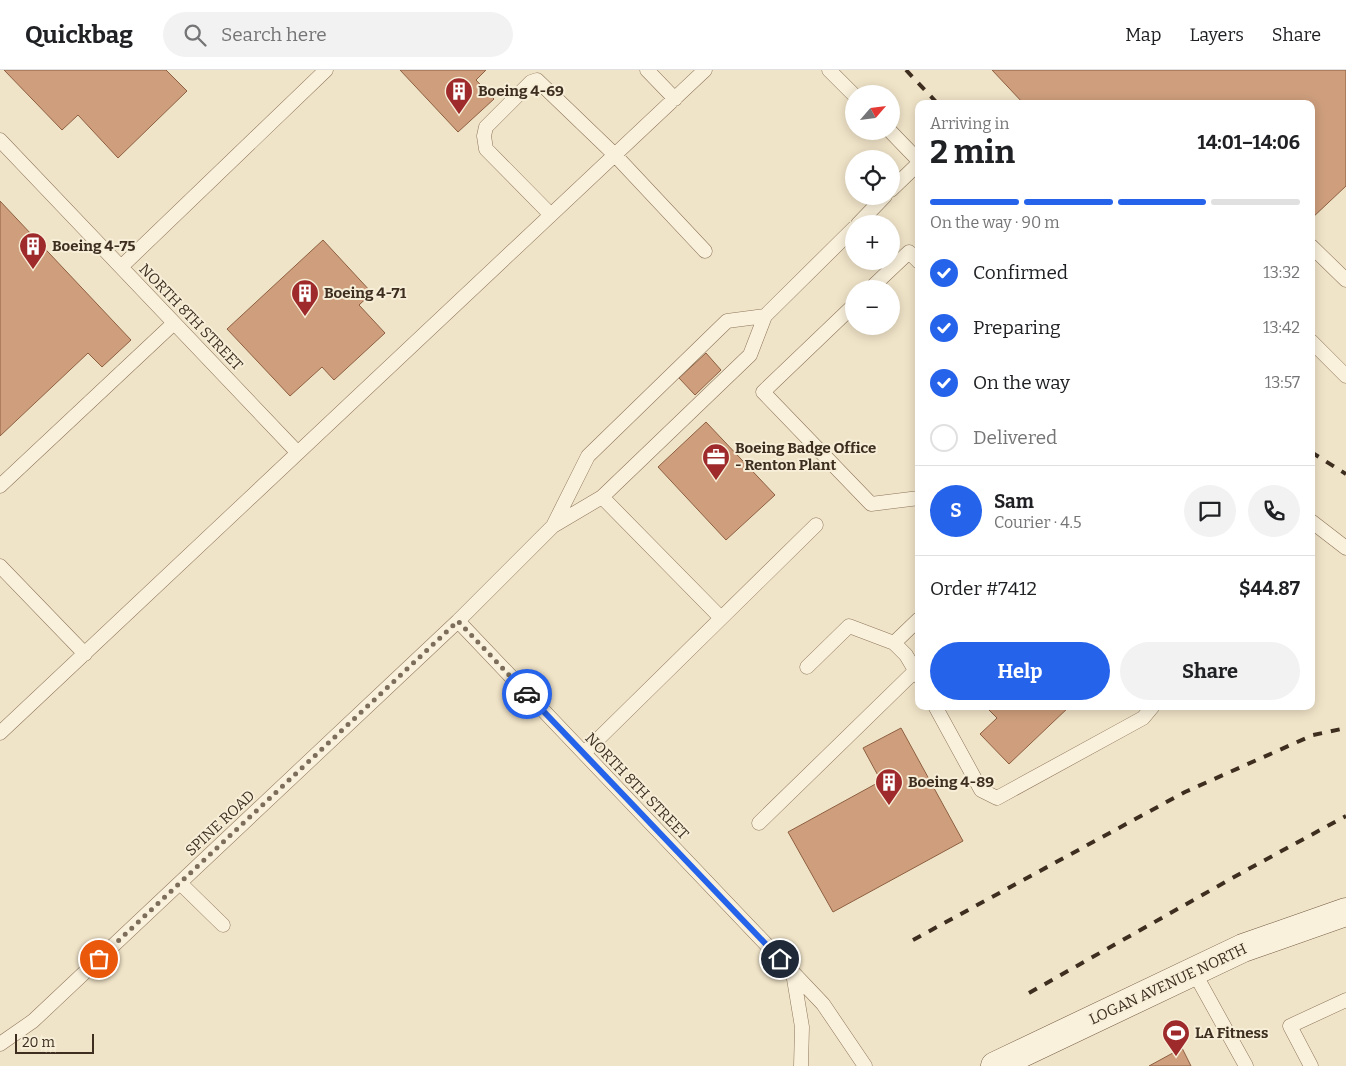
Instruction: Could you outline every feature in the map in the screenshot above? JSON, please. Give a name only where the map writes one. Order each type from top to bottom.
[{"type":"main road","name":"LOGAN AVENUE NORTH","points":[[995,1066],[1243,948],[1346,912]]},
{"type":"lane","points":[[121,267],[326,70]]},
{"type":"lane","points":[[647,70],[675,99]]},
{"type":"lane","points":[[0,733],[705,70]]},
{"type":"lane","points":[[830,70],[845,86]]},
{"type":"lane","points":[[551,215],[486,149],[484,136],[486,127],[531,82],[537,80],[615,154],[705,251]]},
{"type":"lane","name":"NORTH 8TH STREET","points":[[0,140],[297,452]]},
{"type":"lane","points":[[898,140],[915,158]]},
{"type":"lane","points":[[900,181],[915,166]]},
{"type":"lane","points":[[867,215],[877,205]]},
{"type":"lane","points":[[553,526],[602,497],[750,355],[764,316],[845,237]]},
{"type":"lane","points":[[1315,250],[1346,280]]},
{"type":"lane","points":[[879,280],[909,252],[915,258]]},
{"type":"lane","points":[[845,314],[763,392],[871,504],[915,498]]},
{"type":"lane","points":[[553,526],[588,456],[727,322],[764,316]]},
{"type":"lane","points":[[0,486],[174,323]]},
{"type":"lane","points":[[1315,344],[1346,376]]},
{"type":"lane","points":[[602,497],[721,618]]},
{"type":"lane","points":[[584,753],[816,525]]},
{"type":"lane","name":"SPINE ROAD","points":[[0,1044],[33,1021],[458,621],[553,526]]},
{"type":"lane","points":[[1315,529],[1346,548]]},
{"type":"lane","points":[[0,566],[85,654]]},
{"type":"lane","name":"NORTH 8TH STREET","points":[[458,621],[823,1004],[866,1066]]},
{"type":"lane","points":[[894,643],[915,623]]},
{"type":"lane","points":[[807,667],[849,626],[894,643],[906,655],[915,671]]},
{"type":"lane","points":[[760,823],[915,676]]},
{"type":"lane","points":[[937,710],[981,790],[997,798],[1143,718],[1150,710]]},
{"type":"lane","points":[[180,883],[223,925]]},
{"type":"lane","points":[[1194,972],[1246,1066]]},
{"type":"lane","points":[[793,973],[802,1027],[801,1066]]},
{"type":"lane","points":[[1311,1066],[1290,1026],[1346,1000]]},
{"type":"building","points":[[4,70],[166,70],[187,91],[118,158],[78,115],[62,130]]},
{"type":"building","name":"Boeing 4-69","points":[[400,70],[486,70],[476,80],[494,99],[458,132]]},
{"type":"building","points":[[992,70],[1346,70],[1346,186],[1315,215],[1315,100],[1020,100]]},
{"type":"building","name":"Boeing 4-75","points":[[0,201],[131,340],[102,367],[88,353],[0,436]]},
{"type":"building","name":"Boeing 4-71","points":[[323,240],[372,293],[359,305],[385,333],[334,380],[322,367],[290,396],[227,329]]},
{"type":"building","points":[[706,353],[721,370],[695,395],[679,378]]},
{"type":"building","name":"Boeing Badge Office - Renton Plant","points":[[706,422],[775,495],[726,540],[658,467]]},
{"type":"building","points":[[989,710],[1066,710],[1009,764],[980,734],[997,718]]},
{"type":"building","name":"Boeing 4-89","points":[[901,728],[963,841],[833,912],[788,832],[881,781],[863,748]]},
{"type":"building","name":"LA Fitness","points":[[1182,1048],[1191,1066],[1149,1066]]},
{"type":"railway","points":[[906,70],[934,100]]},
{"type":"railway","points":[[1315,455],[1346,474]]},
{"type":"railway","points":[[913,940],[1185,792],[1313,735],[1346,728]]},
{"type":"railway","points":[[1029,993],[1346,816]]},
{"type":"way so far","points":[[99,959],[458,621],[527,694]]},
{"type":"place","name":"Boeing 4-69","points":[[459,115]]},
{"type":"place","name":"Boeing 4-75","points":[[33,270]]},
{"type":"place","name":"Boeing 4-71","points":[[305,317]]},
{"type":"place","name":"Boeing Badge Office - Renton Plant","points":[[716,481]]},
{"type":"place","name":"Boeing 4-89","points":[[889,806]]},
{"type":"place","name":"LA Fitness","points":[[1176,1057]]},
{"type":"route","points":[[527,694],[780,959]]}]
